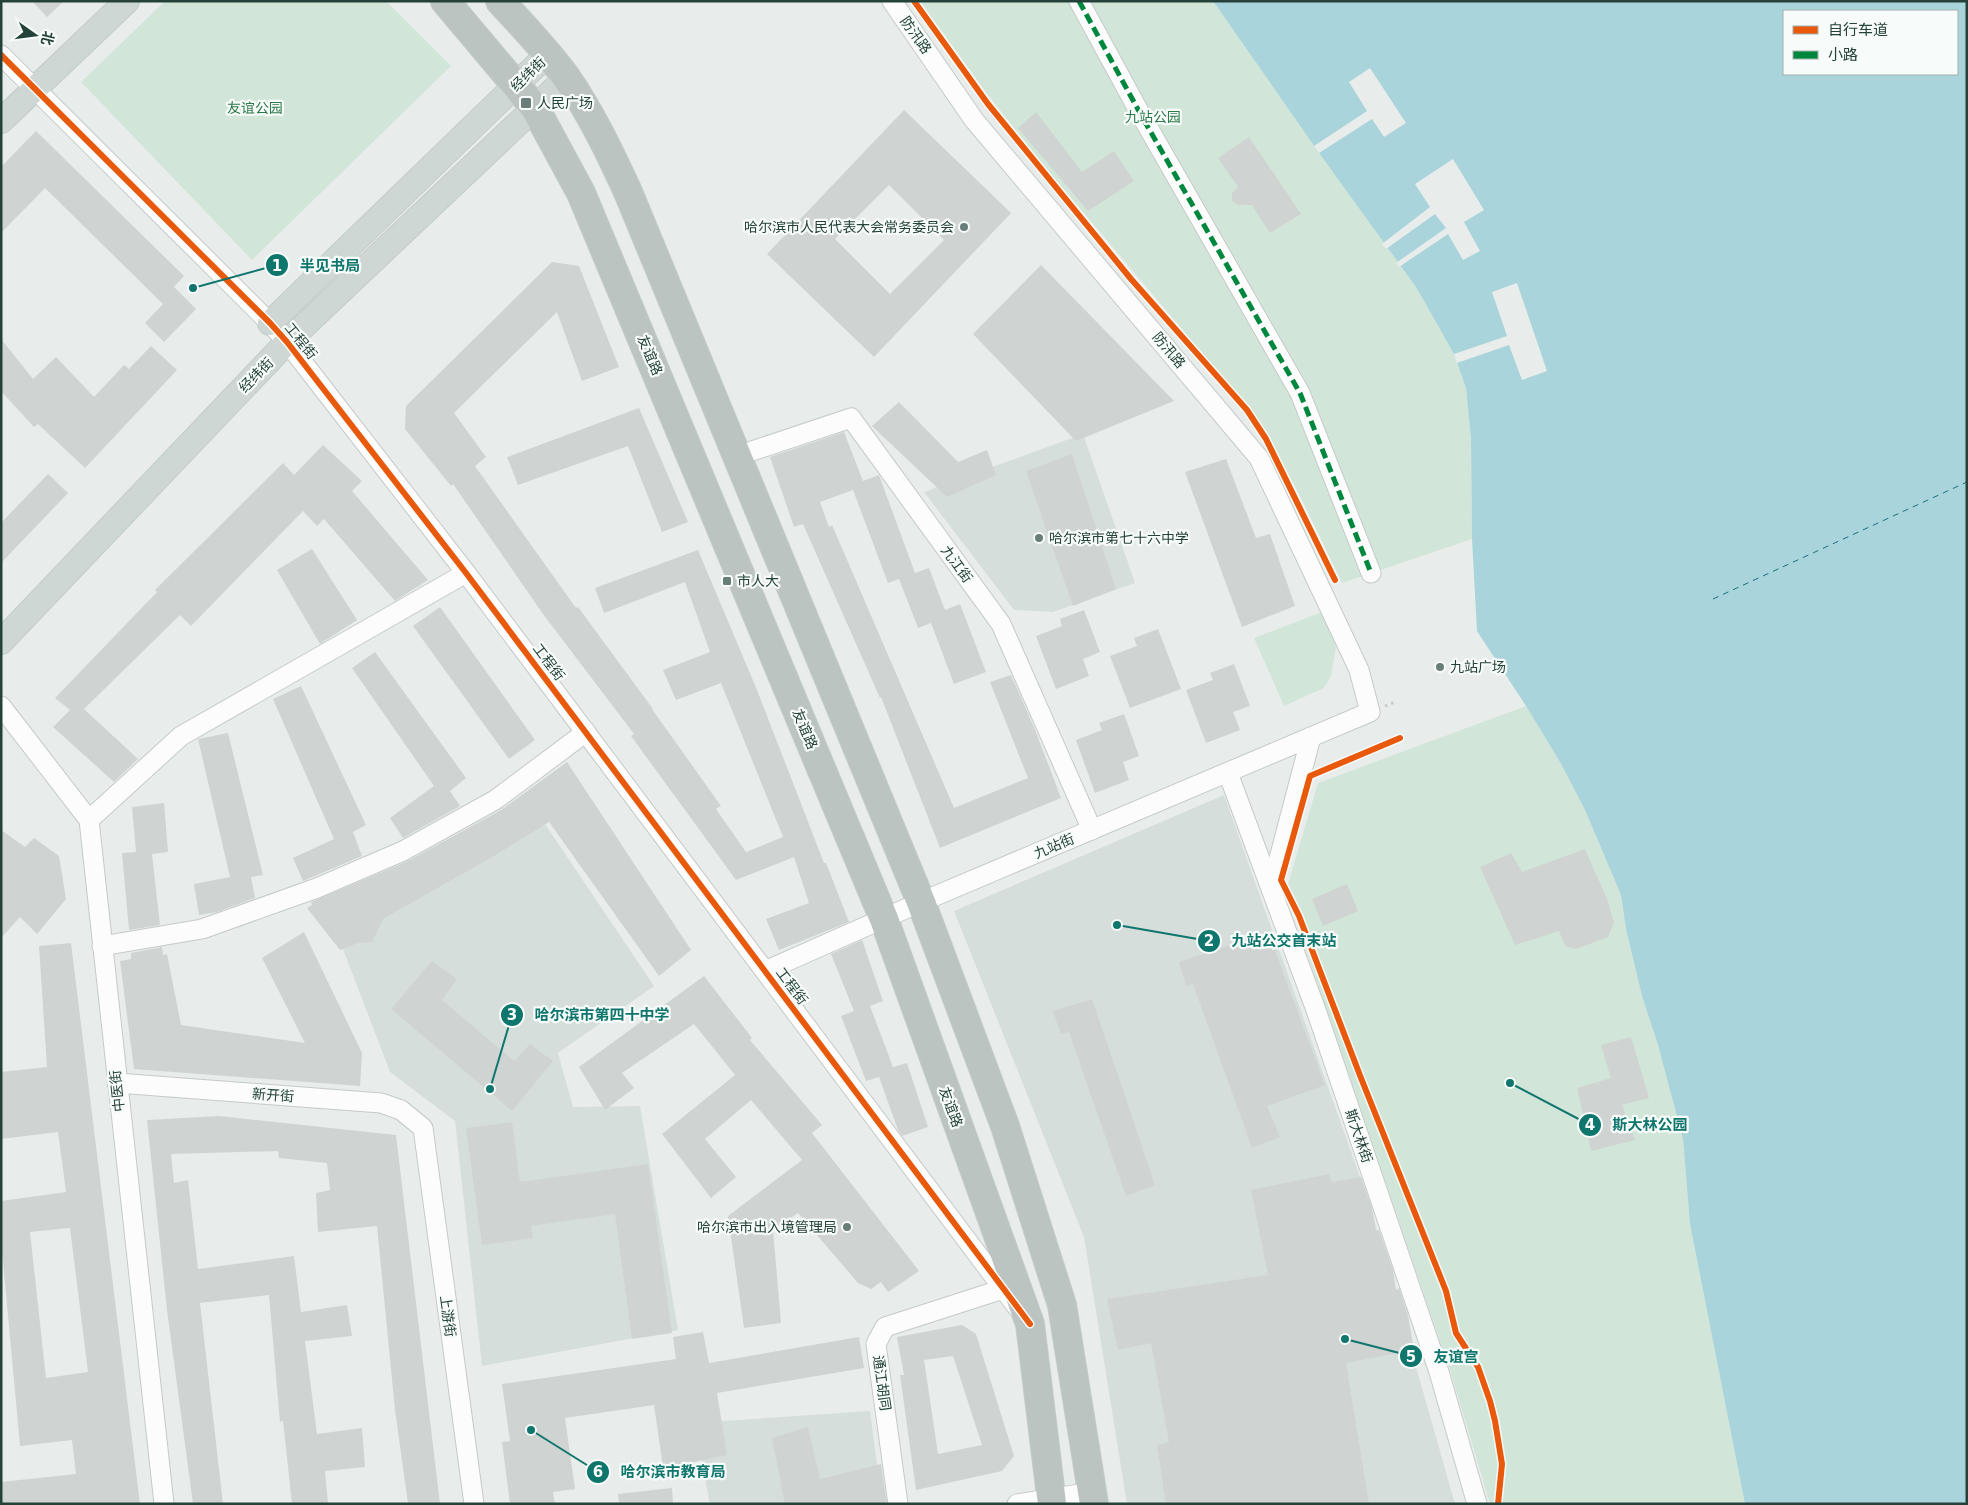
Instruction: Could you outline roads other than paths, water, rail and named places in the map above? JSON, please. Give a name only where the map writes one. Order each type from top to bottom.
[{"type":"highway","name":"友谊路","points":[[446,1],[517,84],[535,108],[581,193],[884,919],[1030,1324],[1052,1501]]},
{"type":"highway","points":[[500,1],[548,54],[566,78],[604,140],[628,192],[921,902],[1005,1126],[1062,1305],[1093,1498]]},
{"type":"main road","points":[[1,121],[127,1]]},
{"type":"main road","name":"经纬街","points":[[270,323],[548,54]]},
{"type":"main road","name":"经纬街","points":[[1,642],[287,342],[566,78]]},
{"type":"street","name":"防汛路","points":[[892,1],[974,120],[1259,458],[1359,670],[1370,712],[1344,723]]},
{"type":"street","points":[[1079,1],[1300,393],[1371,574]]},
{"type":"street","name":"工程街","points":[[1,55],[287,342],[466,573],[1030,1324]]},
{"type":"street","name":"九江街","points":[[737,456],[850,418],[1001,624],[1092,830]]},
{"type":"street","points":[[1,706],[89,820],[182,736],[466,573]]},
{"type":"street","name":"九站街","points":[[765,971],[921,902],[1344,723]]},
{"type":"street","points":[[102,946],[202,929],[317,888],[403,851],[495,800],[586,732]]},
{"type":"street","points":[[1271,889],[1311,737]]},
{"type":"street","name":"斯大林街","points":[[1228,773],[1316,1010],[1439,1372],[1477,1504]]},
{"type":"street","name":"中医街","points":[[89,820],[116,1083],[164,1504]]},
{"type":"street","name":"新开街","points":[[116,1083],[381,1103],[400,1110],[423,1128]]},
{"type":"street","name":"上游街","points":[[423,1128],[474,1504]]},
{"type":"street","name":"通江胡同","points":[[898,1504],[876,1344],[885,1326],[1003,1289]]},
{"type":"street","points":[[1017,1504],[1093,1498]]},
{"type":"water","points":[[1213,1],[1967,1],[1967,1504],[1745,1504],[1690,1224],[1683,1139],[1658,1045],[1642,996],[1626,929],[1621,895],[1585,810],[1560,762],[1477,631],[1472,539],[1471,439],[1466,388],[1454,354],[1416,287],[1319,153]]},
{"type":"place","name":"人民广场","points":[[526,103]]},
{"type":"place","name":"哈尔滨市人民代表大会常务委员会","points":[[964,227]]},
{"type":"place","name":"半见书局","points":[[193,288]]},
{"type":"place","name":"哈尔滨市第七十六中学","points":[[1039,538]]},
{"type":"place","name":"市人大","points":[[727,581]]},
{"type":"place","name":"九站广场","points":[[1440,667]]},
{"type":"place","name":"九站公交首末站","points":[[1117,925]]},
{"type":"place","name":"斯大林公园","points":[[1510,1083]]},
{"type":"place","name":"哈尔滨市第四十中学","points":[[490,1089]]},
{"type":"place","name":"哈尔滨市出入境管理局","points":[[847,1227]]},
{"type":"place","name":"友谊宫","points":[[1345,1339]]},
{"type":"place","name":"哈尔滨市教育局","points":[[531,1430]]},
{"type":"park label","name":"友谊公园","points":[[255,108]]},
{"type":"park label","name":"九站公园","points":[[1153,117]]}]
